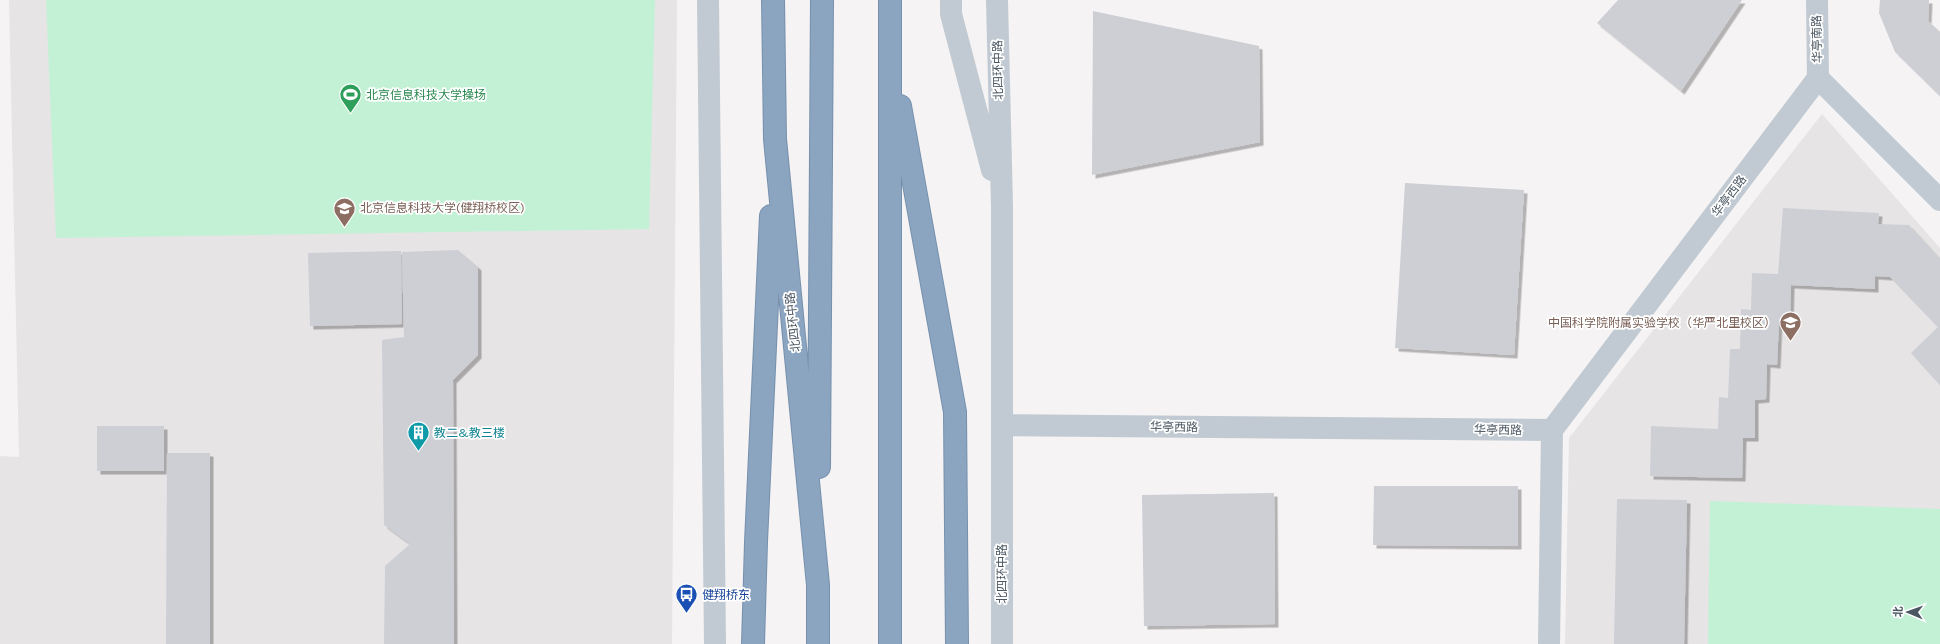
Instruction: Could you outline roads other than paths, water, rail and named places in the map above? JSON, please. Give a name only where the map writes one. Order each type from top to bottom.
[{"type":"highway","name":"北四环中路","points":[[773,0],[775,139],[818,585],[818,644]]},
{"type":"highway","points":[[818,585],[822,0]]},
{"type":"highway","points":[[890,0],[890,644]]},
{"type":"highway","points":[[890,50],[955,412],[957,644]]},
{"type":"highway","points":[[754,644],[756,542],[775,139]]},
{"type":"street","points":[[708,0],[715,644]]},
{"type":"street","points":[[951,0],[951,14],[1002,206]]},
{"type":"street","name":"北四环中路","points":[[997,0],[1002,206],[1002,644]]},
{"type":"street","name":"华亭南路","points":[[1817,0],[1818,78]]},
{"type":"street","points":[[1818,78],[1940,200]]},
{"type":"street","name":"华亭西路","points":[[1002,425],[1552,430],[1818,78]]},
{"type":"street","points":[[1549,644],[1552,430]]},
{"type":"place","name":"北京信息科技大学操场","points":[[351,114]]},
{"type":"place","name":"北京信息科技大学(健翔桥校区)","points":[[345,228]]},
{"type":"place","name":"中国科学院附属实验学校（华严北里校区）","points":[[1791,342]]},
{"type":"place","name":"教二&教三楼","points":[[418,452]]},
{"type":"place","name":"健翔桥东","points":[[686,614]]}]
